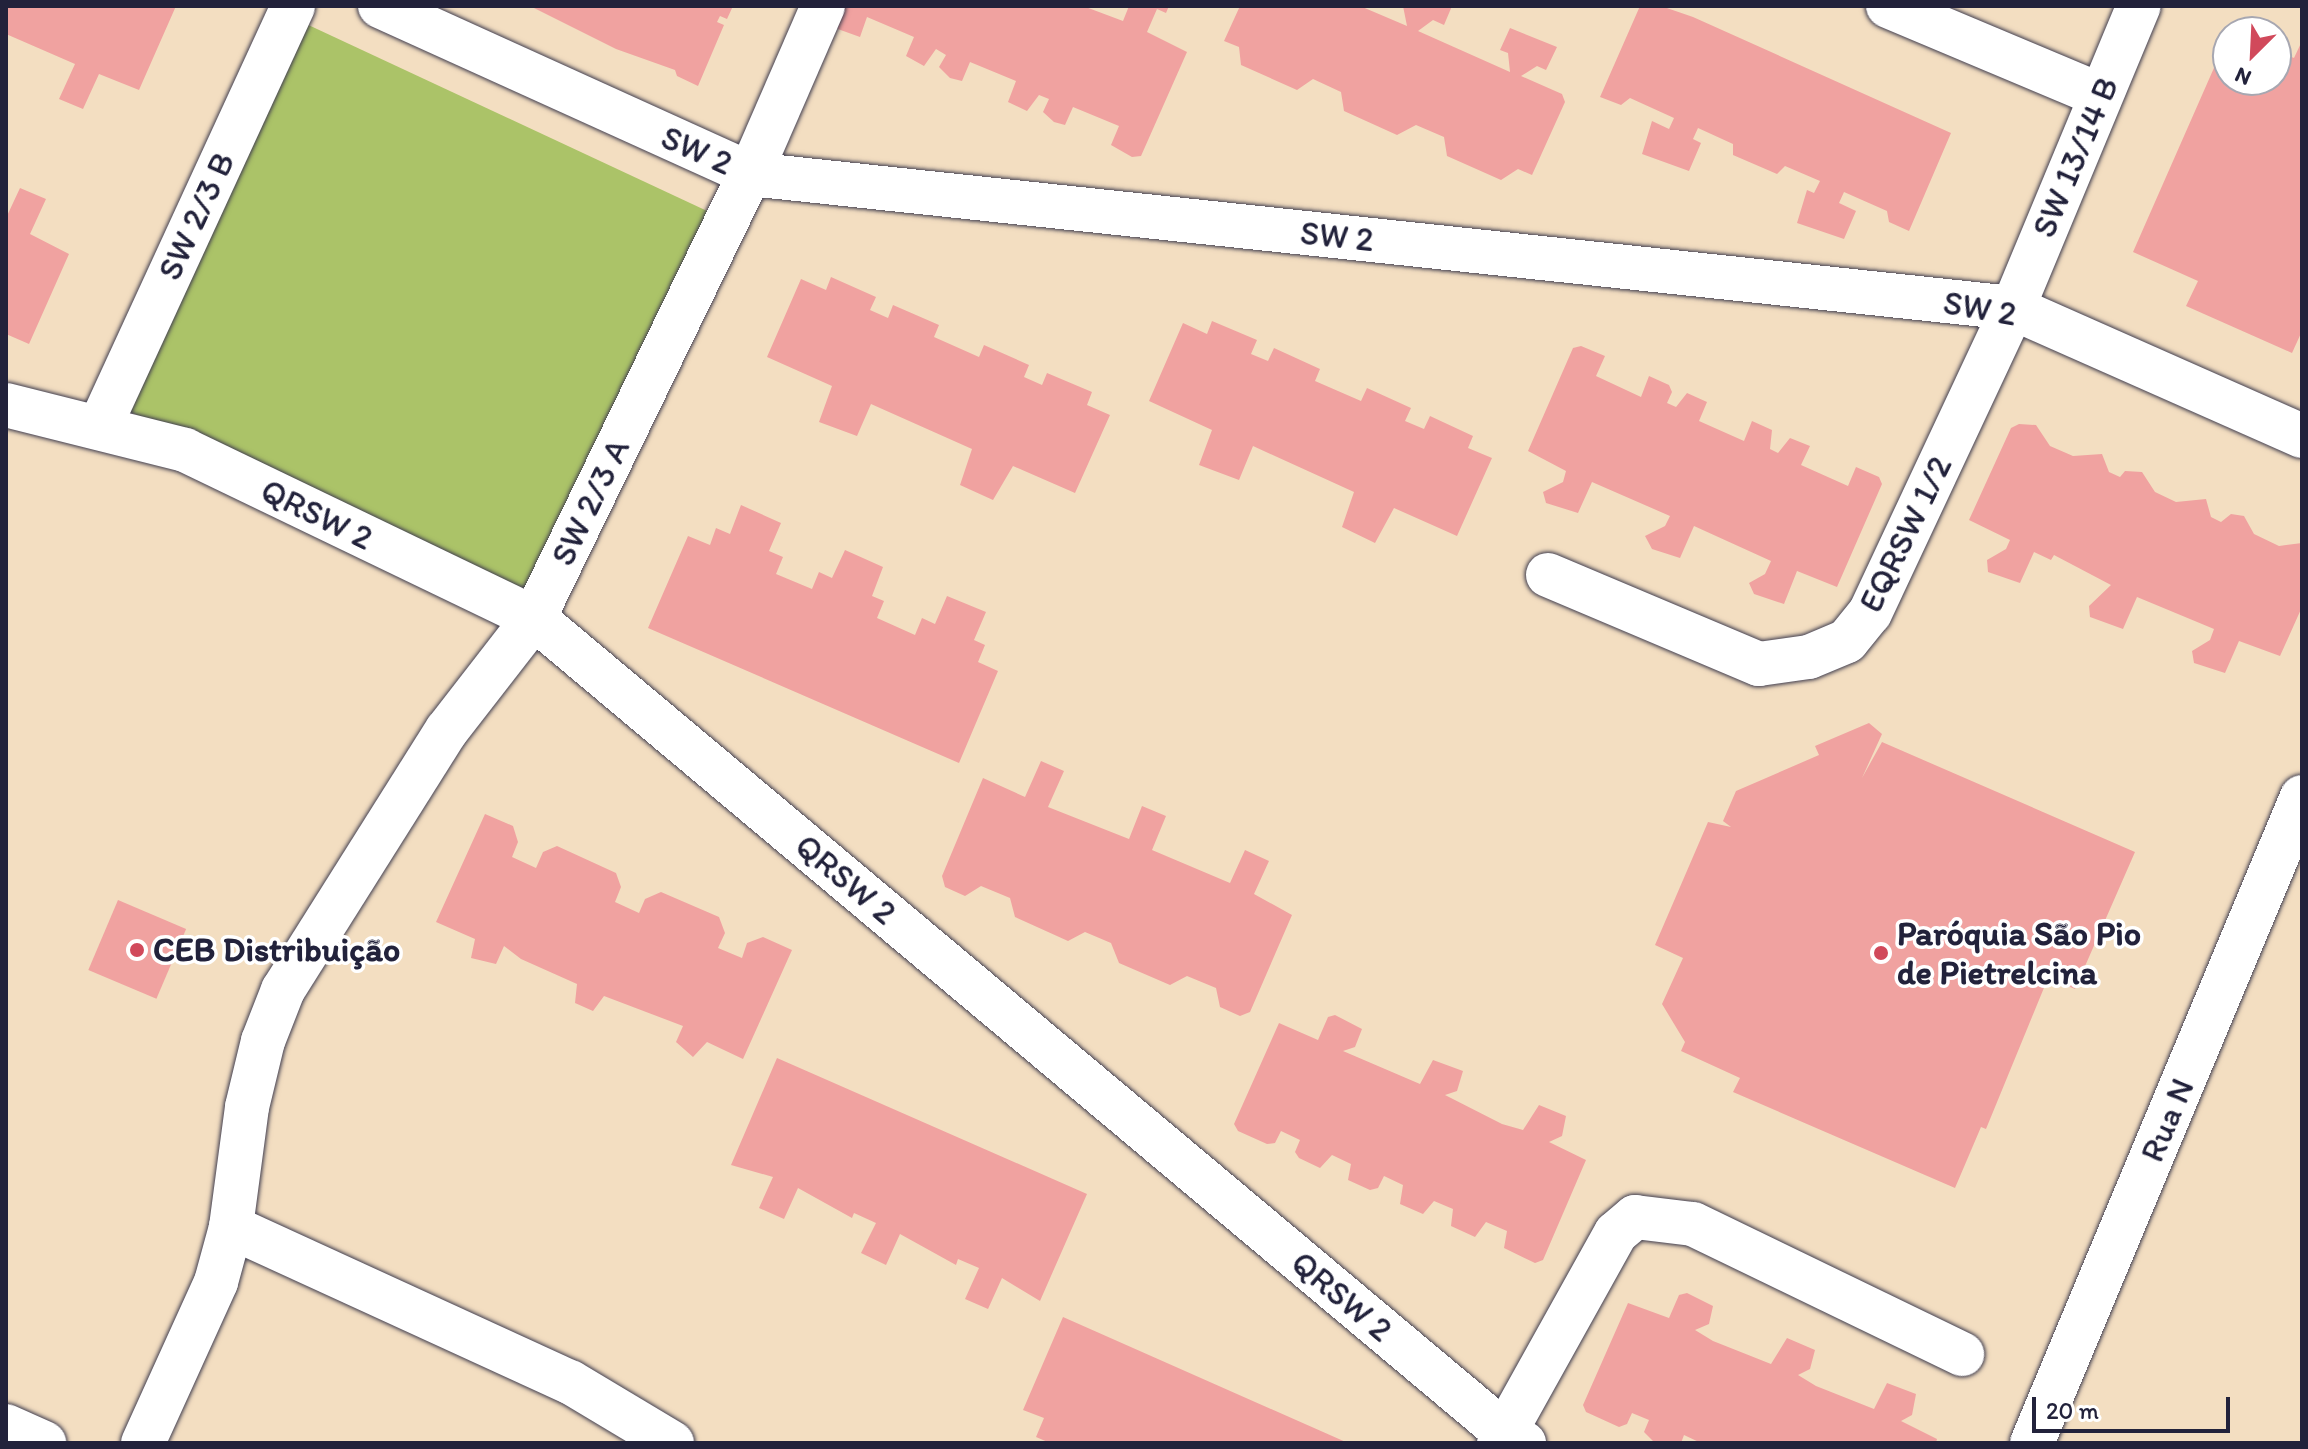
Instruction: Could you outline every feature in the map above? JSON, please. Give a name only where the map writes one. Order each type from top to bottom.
[{"type":"street","name":"SW 2/3 B","points":[[100,426],[293,6]]},
{"type":"street","name":"SW 2","points":[[380,6],[750,174],[2013,308],[2302,436]]},
{"type":"street","name":"SW 2/3 A","points":[[143,1443],[216,1282],[231,1227],[247,1107],[273,1016],[327,914],[398,810],[447,730],[534,618],[750,174],[823,6]]},
{"type":"street","points":[[1888,6],[2100,95]]},
{"type":"street","name":"SW 13/14 B","points":[[2013,308],[2139,6]]},
{"type":"street","name":"EQRSW 1/2","points":[[1548,575],[1759,664],[1809,657],[1847,641],[1870,613],[2013,308]]},
{"type":"street","name":"QRSW 2","points":[[6,405],[100,426],[185,450],[534,618],[1509,1439]]},
{"type":"street","name":"Rua N","points":[[2032,1443],[2302,797]]},
{"type":"street","points":[[1509,1439],[1616,1233],[1635,1217],[1693,1224],[1962,1354]]},
{"type":"street","points":[[231,1227],[570,1382],[672,1443]]},
{"type":"street","points":[[6,1426],[44,1443]]},
{"type":"green space","points":[[302,22],[710,212],[530,598],[122,408]]},
{"type":"building","points":[[6,6],[176,6],[139,90],[99,74],[83,109],[59,99],[75,64],[6,34]]},
{"type":"building","points":[[530,6],[733,6],[727,19],[720,16],[717,22],[724,25],[698,86],[677,76],[675,70],[616,49]]},
{"type":"building","points":[[837,6],[1083,6],[1123,21],[1129,6],[1169,6],[1166,13],[1157,9],[1147,32],[1187,52],[1141,156],[1132,157],[1111,145],[1119,126],[1073,107],[1065,125],[1054,122],[1043,112],[1049,99],[1039,95],[1027,111],[1008,102],[1016,81],[970,62],[962,81],[950,78],[939,67],[946,55],[936,49],[924,66],[906,56],[914,37],[867,17],[860,37],[835,28]]},
{"type":"building","points":[[1240,6],[1360,6],[1407,26],[1403,6],[1452,6],[1444,25],[1433,20],[1418,31],[1510,72],[1508,53],[1500,50],[1510,28],[1557,47],[1546,70],[1537,66],[1521,76],[1562,94],[1565,102],[1532,175],[1518,169],[1501,180],[1447,156],[1444,137],[1416,125],[1397,135],[1344,111],[1341,92],[1313,79],[1297,90],[1241,65],[1239,47],[1224,41]]},
{"type":"building","points":[[1640,6],[1661,6],[1693,17],[1951,133],[1909,231],[1889,222],[1887,211],[1844,192],[1839,203],[1856,211],[1844,239],[1797,223],[1807,190],[1814,193],[1820,181],[1785,166],[1777,174],[1733,155],[1733,144],[1698,128],[1693,139],[1701,143],[1689,171],[1642,154],[1652,121],[1669,129],[1674,118],[1630,98],[1621,105],[1600,97]]},
{"type":"building","points":[[2302,41],[2302,331],[2292,353],[2186,306],[2198,281],[2133,252],[2212,72],[2212,96],[2292,96],[2292,57]]},
{"type":"building","points":[[20,188],[46,199],[30,234],[69,254],[29,344],[6,334],[6,218]]},
{"type":"building","points":[[831,277],[876,297],[870,310],[888,318],[893,305],[939,325],[934,337],[979,357],[984,345],[1029,365],[1024,377],[1042,385],[1047,373],[1092,392],[1087,405],[1110,415],[1075,493],[1013,466],[993,500],[960,485],[972,449],[871,404],[857,436],[819,422],[832,386],[767,357],[801,279],[826,290]]},
{"type":"building","points":[[1212,321],[1257,340],[1251,354],[1268,361],[1274,348],[1320,369],[1315,381],[1361,401],[1367,388],[1411,408],[1405,421],[1424,429],[1430,416],[1473,436],[1468,448],[1492,458],[1457,536],[1394,508],[1375,543],[1342,527],[1354,492],[1253,446],[1239,480],[1199,465],[1212,430],[1149,401],[1183,323],[1207,334]]},
{"type":"building","points":[[1581,346],[1605,356],[1596,376],[1641,397],[1649,376],[1669,385],[1672,392],[1667,403],[1676,407],[1687,393],[1707,402],[1699,421],[1744,441],[1752,421],[1772,430],[1770,449],[1778,453],[1790,438],[1810,446],[1801,465],[1848,486],[1856,467],[1879,477],[1882,484],[1837,587],[1797,571],[1784,604],[1754,594],[1749,583],[1765,574],[1771,561],[1694,526],[1680,558],[1652,549],[1645,536],[1665,526],[1670,516],[1592,482],[1578,513],[1546,503],[1543,492],[1563,482],[1566,471],[1528,451],[1573,348]]},
{"type":"building","points":[[2019,424],[2036,425],[2050,446],[2073,456],[2102,454],[2109,472],[2120,477],[2125,471],[2142,472],[2155,492],[2176,502],[2206,499],[2211,517],[2221,522],[2231,514],[2244,516],[2254,534],[2279,546],[2302,543],[2302,607],[2280,656],[2239,641],[2225,673],[2194,663],[2192,651],[2210,640],[2214,629],[2137,597],[2123,629],[2090,617],[2089,606],[2111,585],[2054,555],[2051,560],[2034,552],[2020,583],[1988,572],[1987,560],[2006,549],[2010,540],[1969,520],[2011,428]]},
{"type":"building","points":[[741,505],[781,523],[769,551],[783,557],[776,574],[812,589],[819,572],[832,578],[845,550],[883,567],[872,596],[884,601],[877,618],[915,635],[922,618],[935,624],[947,596],[986,612],[974,640],[985,645],[978,662],[998,671],[959,763],[648,628],[688,536],[710,545],[716,528],[730,534]]},
{"type":"building","name":"Paróquia São Pio de Pietrelcina","points":[[1869,723],[1882,734],[1862,778],[1882,742],[2135,852],[2075,989],[2048,978],[1986,1129],[1981,1127],[1955,1188],[1733,1092],[1740,1078],[1681,1051],[1685,1042],[1662,1004],[1683,958],[1655,945],[1708,822],[1731,827],[1723,821],[1736,791],[1819,755],[1815,746]]},
{"type":"building","points":[[1041,761],[1064,771],[1048,807],[1129,839],[1142,806],[1166,816],[1152,850],[1230,883],[1245,850],[1269,861],[1254,894],[1292,915],[1250,1012],[1240,1016],[1220,1007],[1216,988],[1187,976],[1170,985],[1119,963],[1111,943],[1085,932],[1068,941],[1015,917],[1010,898],[981,886],[965,896],[945,887],[942,876],[983,778],[1025,797]]},
{"type":"building","points":[[485,814],[513,826],[518,842],[512,857],[536,868],[543,852],[557,846],[616,873],[621,887],[615,902],[639,913],[645,899],[661,892],[719,917],[725,933],[718,948],[742,958],[747,943],[763,937],[792,950],[743,1059],[707,1042],[693,1057],[676,1042],[683,1026],[604,996],[593,1011],[575,1003],[577,984],[521,959],[504,946],[496,964],[471,958],[475,939],[436,922]]},
{"type":"building","name":"CEB Distribuição","points":[[118,900],[186,929],[156,999],[88,970]]},
{"type":"building","points":[[1335,1015],[1362,1029],[1355,1047],[1343,1051],[1420,1084],[1433,1060],[1463,1071],[1457,1091],[1445,1095],[1502,1124],[1523,1130],[1539,1105],[1566,1116],[1562,1136],[1549,1142],[1586,1160],[1543,1260],[1535,1263],[1504,1248],[1507,1231],[1486,1222],[1475,1237],[1451,1226],[1453,1209],[1434,1201],[1423,1214],[1400,1204],[1403,1185],[1384,1176],[1378,1188],[1370,1190],[1348,1180],[1351,1164],[1332,1155],[1320,1168],[1299,1158],[1295,1152],[1300,1140],[1281,1131],[1275,1143],[1267,1144],[1238,1131],[1234,1124],[1279,1023],[1318,1040],[1328,1017]]},
{"type":"building","points":[[777,1058],[1087,1194],[1040,1301],[1002,1278],[988,1309],[965,1299],[979,1268],[958,1259],[956,1265],[900,1234],[886,1265],[861,1253],[876,1223],[854,1213],[852,1218],[798,1188],[784,1219],[759,1208],[773,1177],[731,1165]]},
{"type":"building","points":[[1687,1293],[1713,1306],[1709,1324],[1695,1330],[1713,1341],[1771,1364],[1787,1338],[1815,1350],[1810,1369],[1798,1375],[1816,1386],[1874,1409],[1887,1383],[1916,1394],[1912,1415],[1901,1421],[1937,1439],[1936,1443],[1701,1443],[1684,1435],[1681,1443],[1655,1443],[1644,1432],[1649,1420],[1632,1413],[1627,1424],[1619,1427],[1586,1412],[1583,1405],[1628,1303],[1669,1318],[1679,1295]]},
{"type":"building","points":[[1063,1317],[1348,1443],[1050,1443],[1036,1437],[1044,1418],[1023,1410]]},
{"type":"place","name":"CEB Distribuição","points":[[137,950]]},
{"type":"place","name":"Paróquia São Pio de Pietrelcina","points":[[1881,953]]}]
